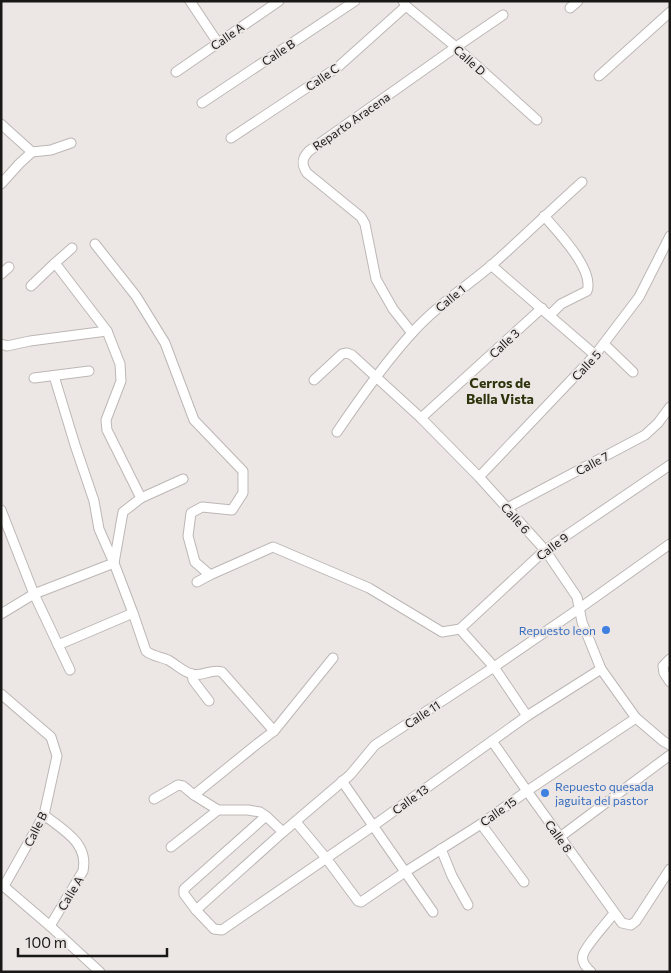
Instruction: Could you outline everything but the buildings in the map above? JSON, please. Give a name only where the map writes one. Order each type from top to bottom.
[{"type":"street","points":[[190,1],[218,43]]},
{"type":"street","name":"Calle B","points":[[202,103],[354,1]]},
{"type":"street","points":[[570,8],[578,1]]},
{"type":"street","name":"Calle A","points":[[176,72],[273,2]]},
{"type":"street","name":"Calle D","points":[[404,4],[456,47],[536,120]]},
{"type":"street","name":"Calle C","points":[[231,138],[338,67],[404,4]]},
{"type":"street","points":[[599,76],[670,12]]},
{"type":"street","name":"Reparto Aracena","points":[[412,333],[393,309],[376,279],[365,224],[361,217],[307,173],[303,168],[302,162],[304,156],[309,151],[504,15]]},
{"type":"street","points":[[1,124],[32,152]]},
{"type":"street","points":[[1,184],[32,152],[51,150],[71,143]]},
{"type":"street","name":"Calle 1","points":[[337,432],[376,376],[412,333],[456,292],[491,265],[582,182]]},
{"type":"street","points":[[544,216],[576,254],[589,281],[587,291],[561,304],[550,316]]},
{"type":"street","name":"Calle 5","points":[[479,477],[596,355],[639,297],[670,236]]},
{"type":"street","points":[[95,244],[136,296],[165,343],[194,420],[242,471],[243,493],[232,510],[202,507],[191,513],[188,536],[195,562],[210,575]]},
{"type":"street","points":[[31,286],[72,248]]},
{"type":"street","points":[[55,263],[107,330],[120,364],[121,382],[106,420],[107,430],[141,498]]},
{"type":"street","points":[[491,265],[596,355]]},
{"type":"street","points":[[1,274],[9,267]]},
{"type":"street","name":"Calle 3","points":[[421,418],[542,308]]},
{"type":"street","points":[[1,344],[7,346],[107,330]]},
{"type":"street","points":[[604,344],[634,372]]},
{"type":"street","name":"Calle 6","points":[[314,380],[342,354],[352,355],[421,418],[479,477],[544,550],[577,598],[582,622],[601,669],[636,718],[670,745]]},
{"type":"street","points":[[34,378],[89,371]]},
{"type":"street","points":[[54,376],[94,501],[99,529],[134,613],[146,651],[192,674],[205,674],[219,670],[225,673],[274,731]]},
{"type":"street","name":"Calle 7","points":[[507,508],[645,435],[658,423],[670,407]]},
{"type":"street","name":"Calle 9","points":[[460,629],[544,550],[670,465]]},
{"type":"street","points":[[114,563],[123,512],[141,498],[183,480]]},
{"type":"street","points":[[1,510],[34,594],[70,670]]},
{"type":"street","name":"Calle 11","points":[[196,910],[350,775],[375,745],[494,667],[670,544]]},
{"type":"street","points":[[197,582],[273,547],[369,588],[442,632],[460,629],[494,667],[527,716]]},
{"type":"street","points":[[1,614],[34,594],[114,563]]},
{"type":"street","points":[[58,644],[134,613]]},
{"type":"street","points":[[194,795],[274,731],[333,658]]},
{"type":"street","points":[[670,659],[663,666],[670,682]]},
{"type":"street","name":"Calle 13","points":[[196,910],[214,929],[222,930],[373,826],[527,716],[601,669]]},
{"type":"street","points":[[192,674],[193,680],[209,701]]},
{"type":"street","name":"Calle B","points":[[1,694],[52,737],[57,756],[44,815],[3,885]]},
{"type":"street","name":"Calle 15","points":[[326,858],[358,901],[361,902],[481,824],[636,718]]},
{"type":"street","name":"Calle 8","points":[[492,741],[622,923],[630,925],[636,921],[670,869]]},
{"type":"street","points":[[560,837],[670,755]]},
{"type":"street","points":[[342,782],[433,912]]},
{"type":"street","points":[[154,799],[178,785],[183,786],[218,810],[260,812],[283,832]]},
{"type":"street","points":[[171,847],[218,810]]},
{"type":"street","name":"Calle A","points":[[44,815],[79,844],[83,853],[84,863],[83,871],[50,926]]},
{"type":"street","points":[[196,910],[184,894],[184,889],[266,816]]},
{"type":"street","points":[[296,822],[326,858]]},
{"type":"street","points":[[481,824],[524,882]]},
{"type":"street","points":[[441,849],[452,876],[468,905]]},
{"type":"street","points":[[3,885],[100,972]]},
{"type":"street","points":[[591,972],[584,964],[583,955],[614,913]]},
{"type":"place","name":"Repuesto leon","points":[[606,630]]},
{"type":"place","name":"Repuesto quesada jaguita del pastor","points":[[545,793]]},
{"type":"district","name":"Cerros de Bella Vista","points":[[500,390]]}]
